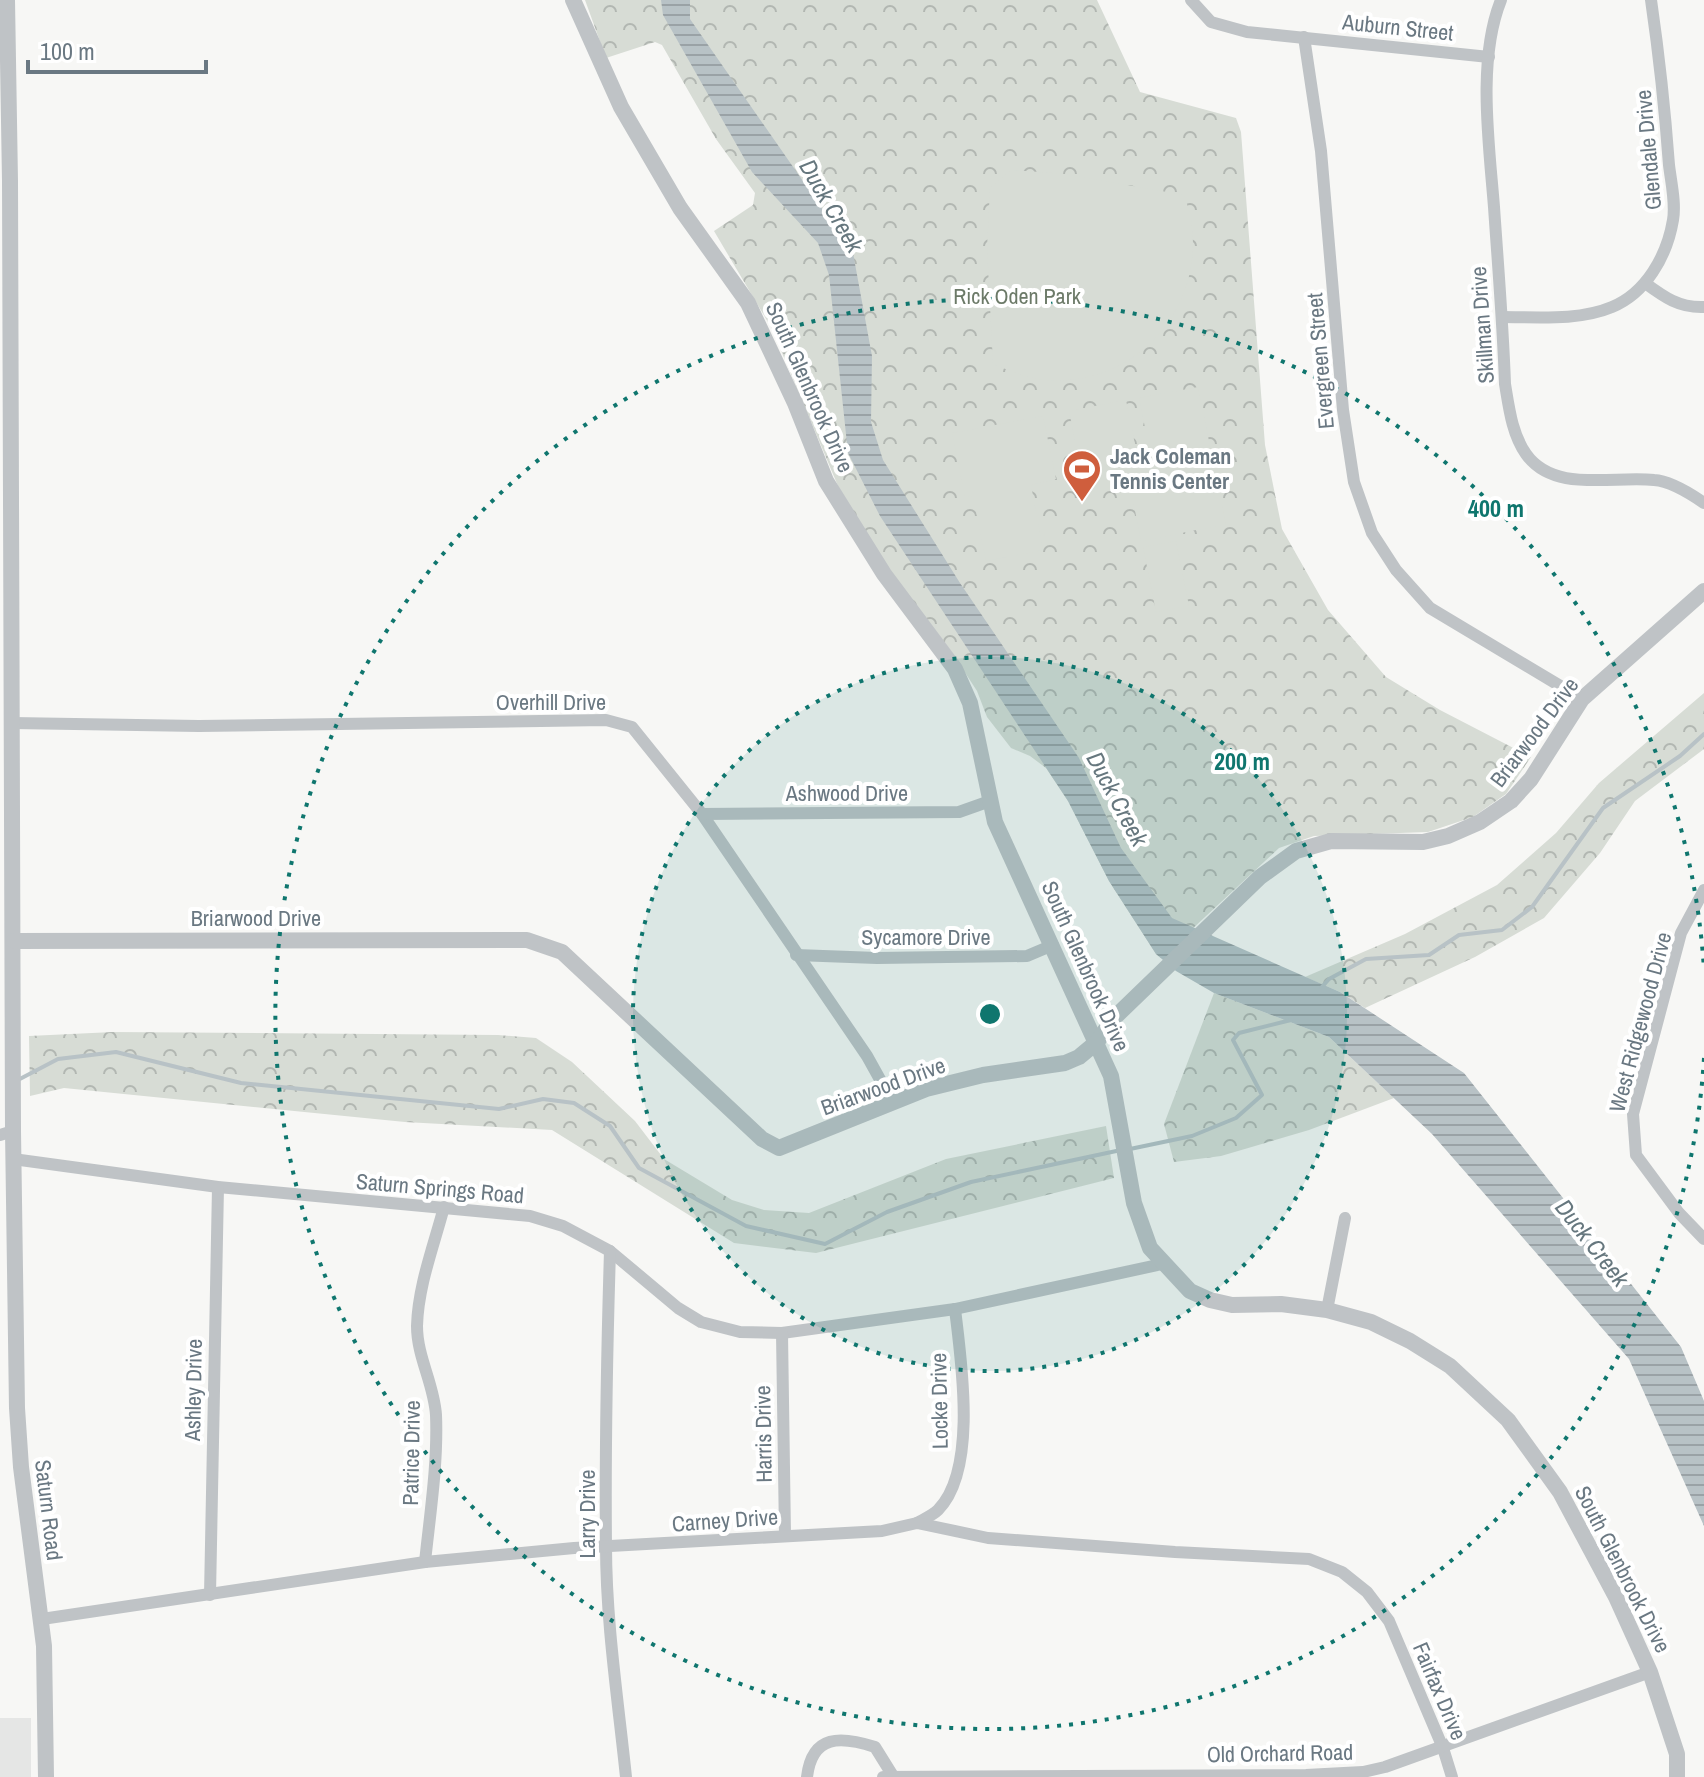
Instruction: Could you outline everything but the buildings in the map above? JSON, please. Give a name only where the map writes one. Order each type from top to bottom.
[{"type":"street","name":"Saturn Road","points":[[7,0],[10,151],[6,656],[12,723],[6,822],[14,941],[7,987],[14,1051],[13,1099],[6,1133],[13,1159],[19,1437],[42,1619],[46,1777]]},
{"type":"street","name":"South Glenbrook Drive","points":[[573,0],[626,116],[680,208],[748,303],[795,403],[826,481],[884,574],[955,669],[970,703],[995,822],[1111,1076],[1134,1203],[1150,1248],[1190,1291],[1210,1300],[1232,1305],[1281,1304],[1327,1310],[1371,1322],[1450,1366],[1508,1420],[1560,1492],[1616,1597],[1650,1672],[1677,1754],[1677,1777]]},
{"type":"street","points":[[1191,0],[1211,22],[1247,32],[1304,37]]},
{"type":"street","name":"Skillman Drive","points":[[1501,0],[1493,19],[1489,57],[1489,132],[1505,384],[1512,425],[1527,456],[1551,474],[1576,480],[1657,480],[1704,503]]},
{"type":"street","name":"Glendale Drive","points":[[1502,317],[1568,317],[1611,308],[1634,294],[1663,257],[1674,218],[1664,95],[1651,0]]},
{"type":"street","name":"Auburn Street","points":[[1304,37],[1489,57]]},
{"type":"street","name":"Evergreen Street","points":[[1304,37],[1321,151],[1343,410],[1354,482],[1372,533],[1396,570],[1430,608],[1582,699]]},
{"type":"street","points":[[1645,283],[1666,299],[1688,308],[1704,307]]},
{"type":"street","name":"Briarwood Drive","points":[[14,941],[527,940],[562,952],[762,1139],[779,1148],[926,1089],[983,1075],[1065,1063],[1079,1057],[1097,1042],[1113,1019],[1260,877],[1296,851],[1331,841],[1423,842],[1448,836],[1480,822],[1511,801],[1531,779],[1582,699],[1704,591]]},
{"type":"street","name":"Overhill Drive","points":[[12,723],[199,726],[606,720],[632,727],[702,814],[867,1056],[892,1101]]},
{"type":"street","name":"Ashwood Drive","points":[[702,814],[959,812],[990,801]]},
{"type":"street","name":"West Ridgewood Drive","points":[[1704,890],[1681,933],[1633,1114],[1636,1155],[1679,1213],[1704,1239]]},
{"type":"street","name":"Sycamore Drive","points":[[796,955],[877,958],[1027,956],[1053,945]]},
{"type":"street","name":"Saturn Springs Road","points":[[13,1159],[218,1187],[530,1216],[563,1226],[610,1251],[678,1308],[701,1322],[740,1332],[782,1333],[955,1309],[1162,1264]]},
{"type":"street","name":"Ashley Drive","points":[[210,1595],[218,1187]]},
{"type":"street","name":"Patrice Drive","points":[[425,1562],[432,1504],[436,1415],[432,1388],[418,1344],[417,1324],[420,1296],[444,1207]]},
{"type":"street","points":[[1327,1310],[1345,1218]]},
{"type":"street","name":"Larry Drive","points":[[610,1251],[606,1546],[612,1649],[626,1777]]},
{"type":"street","name":"Locke Drive","points":[[917,1523],[938,1510],[959,1468],[964,1426],[963,1381],[955,1309]]},
{"type":"street","name":"Harris Drive","points":[[782,1333],[785,1535]]},
{"type":"street","name":"Carney Drive","points":[[42,1619],[425,1562],[606,1546],[882,1531],[917,1523],[988,1538],[1309,1559],[1342,1572],[1367,1592],[1389,1621]]},
{"type":"street","name":"Fairfax Drive","points":[[1389,1621],[1443,1748],[1452,1777]]},
{"type":"street","name":"Old Orchard Road","points":[[807,1777],[809,1763],[818,1747],[836,1739],[875,1747],[888,1776],[1306,1775],[1363,1772],[1443,1748],[1650,1672]]},
{"type":"shaded area","points":[[0,1718],[31,1718],[31,1777],[0,1777]]},
{"type":"green space","name":"Rick Oden Park","points":[[585,0],[1097,0],[1140,92],[1236,118],[1241,132],[1265,445],[1282,529],[1328,610],[1386,677],[1440,710],[1531,757],[1506,794],[1473,817],[1428,832],[1314,836],[1279,848],[1161,958],[1156,954],[1109,881],[1068,801],[1046,768],[1030,756],[1011,748],[987,717],[977,691],[951,651],[884,563],[838,486],[772,329],[714,231],[753,205],[755,193],[716,139],[662,45],[655,42],[606,58]]},
{"type":"green space","points":[[1011,170],[1065,174],[1184,195],[1192,230],[1191,264],[1182,297],[1166,325],[1143,350],[1115,368],[1082,378],[1046,380],[993,364],[987,248],[990,188]]},
{"type":"green space","points":[[1198,387],[1211,451],[1152,462],[1139,398]]},
{"type":"green space","points":[[1126,400],[1139,464],[1082,475],[1069,411]]},
{"type":"green space","points":[[1043,416],[1056,479],[1031,485],[1043,550],[986,561],[973,496],[965,497],[952,433]]},
{"type":"green space","points":[[1213,458],[1226,524],[1141,541],[1128,475]]},
{"type":"green space","points":[[1176,541],[1189,606],[1156,612],[1143,547]]},
{"type":"green space","points":[[1704,693],[1704,749],[1635,801],[1600,853],[1544,918],[1475,957],[1365,1008],[1340,992],[1305,977],[1405,934],[1497,885],[1556,833],[1599,783]]},
{"type":"green space","points":[[1214,993],[1329,1037],[1394,1098],[1309,1130],[1221,1156],[1174,1162],[1164,1124]]},
{"type":"green space","points":[[113,1032],[498,1035],[536,1038],[572,1062],[635,1121],[664,1159],[732,1200],[764,1210],[809,1213],[946,1159],[1106,1126],[1114,1178],[816,1253],[734,1243],[552,1130],[405,1122],[64,1088],[30,1096],[29,1036]]},
{"type":"water","name":"Duck Creek","points":[[661,0],[690,0],[690,19],[853,253],[872,356],[871,422],[883,460],[960,583],[1079,758],[1121,848],[1172,918],[1340,992],[1464,1073],[1681,1347],[1704,1401],[1704,1526],[1629,1359],[1432,1134],[1329,1037],[1214,993],[1176,971],[1156,954],[1109,881],[1068,801],[880,516],[848,453],[829,275],[818,243],[752,172],[663,15]]},
{"type":"waterway","points":[[1321,988],[1329,979],[1366,959],[1429,955],[1459,935],[1502,930],[1532,907],[1603,808],[1680,756],[1704,734]]},
{"type":"waterway","points":[[1130,1149],[1192,1136],[1236,1118],[1262,1095],[1233,1040],[1239,1033],[1291,1020]]},
{"type":"waterway","points":[[16,1081],[58,1059],[116,1052],[241,1083],[499,1109],[543,1099],[574,1103],[610,1126],[639,1168],[746,1226],[825,1244],[887,1212],[971,1182],[1121,1150]]},
{"type":"place","name":"Jack Coleman Tennis Center","points":[[1082,503]]}]
